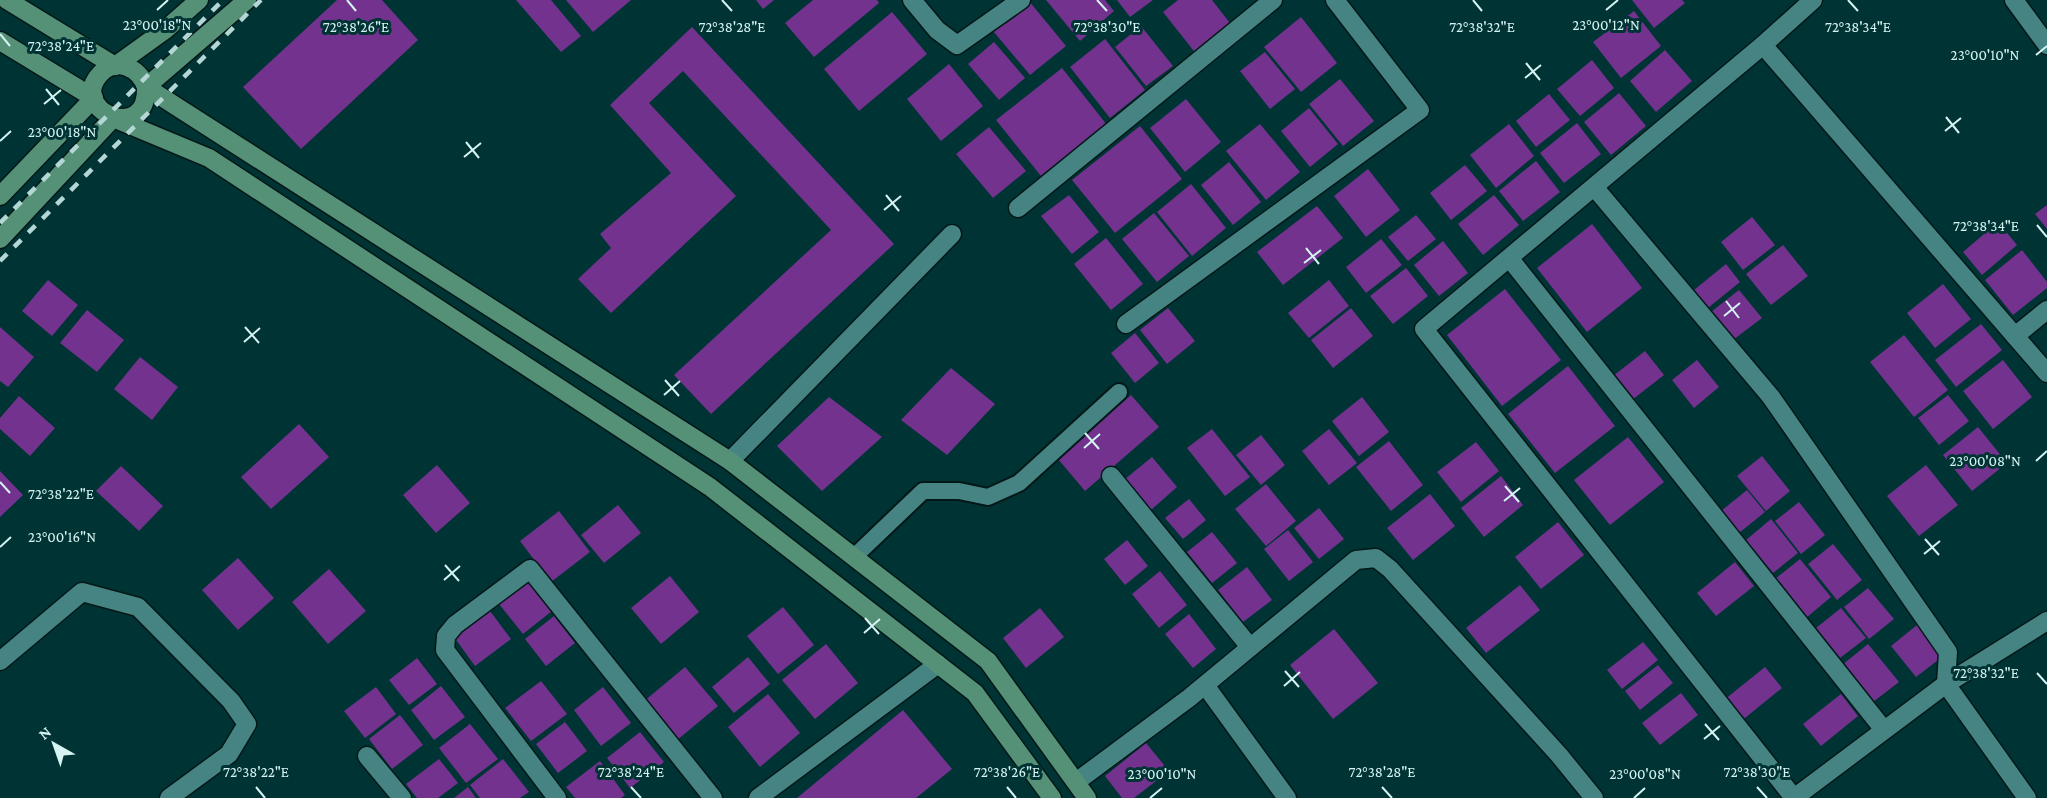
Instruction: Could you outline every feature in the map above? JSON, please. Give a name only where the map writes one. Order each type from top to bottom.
[{"type":"street","points":[[0,239],[113,118],[129,117],[137,112],[146,96],[146,87],[140,74],[132,69],[114,66],[7,0]]},
{"type":"street","points":[[199,0],[165,30],[101,73],[96,80],[94,98],[98,108],[113,118],[209,158],[700,481],[975,693],[1052,798]]},
{"type":"street","points":[[146,87],[188,54],[247,0]]},
{"type":"street","points":[[912,0],[937,30],[957,45],[1021,0]]},
{"type":"street","points":[[1018,208],[1273,0]]},
{"type":"street","points":[[1126,324],[1420,110],[1335,0]]},
{"type":"street","points":[[1813,0],[1595,188],[1424,329],[1794,798],[1946,684],[2047,621]]},
{"type":"street","points":[[2013,0],[2047,45]]},
{"type":"street","points":[[0,41],[94,98]]},
{"type":"street","points":[[1763,45],[2047,373]]},
{"type":"street","points":[[146,87],[730,461],[988,661],[1087,798]]},
{"type":"street","points":[[0,195],[94,98]]},
{"type":"street","points":[[1595,188],[1771,397],[1948,652],[1946,684],[2027,798]]},
{"type":"street","points":[[730,461],[952,234]]},
{"type":"street","points":[[1510,259],[1884,730]]},
{"type":"street","points":[[2015,336],[2047,310]]},
{"type":"street","points":[[1111,476],[1250,647]]},
{"type":"street","points":[[1076,782],[1205,685],[1356,560],[1376,558],[1390,569],[1559,755],[1594,798]]},
{"type":"street","points":[[557,798],[445,650],[446,636],[455,625],[530,569],[712,798]]},
{"type":"street","points":[[0,661],[82,592],[138,607],[231,701],[247,724],[229,754],[169,798]]},
{"type":"street","points":[[758,798],[938,664]]},
{"type":"street","points":[[1205,685],[1287,798]]},
{"type":"street","points":[[367,756],[402,798]]},
{"type":"lane","points":[[854,557],[923,491],[959,492],[988,497],[1019,483],[1119,392]]},
{"type":"building","points":[[337,0],[382,0],[418,40],[301,149],[243,87]]},
{"type":"building","points":[[516,0],[551,0],[581,36],[561,52]]},
{"type":"building","points":[[566,0],[631,0],[593,32]]},
{"type":"building","points":[[756,0],[774,0],[763,9]]},
{"type":"building","points":[[813,0],[877,0],[879,3],[814,57],[785,23]]},
{"type":"building","points":[[1046,0],[1105,0],[1114,11],[1080,41]]},
{"type":"building","points":[[1117,0],[1153,0],[1130,17]]},
{"type":"building","points":[[1178,0],[1212,0],[1233,27],[1197,55],[1163,12]]},
{"type":"building","points":[[1632,0],[1682,0],[1685,3],[1654,28]]},
{"type":"building","points":[[1029,1],[1066,46],[1030,75],[993,31]]},
{"type":"building","points":[[1634,11],[1661,46],[1621,78],[1593,42]]},
{"type":"building","points":[[892,12],[927,54],[859,111],[824,69]]},
{"type":"building","points":[[1301,17],[1337,63],[1301,92],[1264,47]]},
{"type":"building","points":[[1141,26],[1173,66],[1146,86],[1115,47]]},
{"type":"building","points":[[692,27],[894,244],[711,414],[674,375],[831,230],[683,71],[649,103],[736,196],[611,313],[578,279],[611,248],[600,234],[671,173],[610,105]]},
{"type":"building","points":[[1105,39],[1145,90],[1110,118],[1070,67]]},
{"type":"building","points":[[994,42],[1025,78],[999,100],[968,64]]},
{"type":"building","points":[[1665,50],[1692,81],[1656,112],[1630,81]]},
{"type":"building","points":[[1265,52],[1295,89],[1270,109],[1240,71]]},
{"type":"building","points":[[1592,60],[1614,88],[1580,116],[1557,89]]},
{"type":"building","points":[[949,64],[983,106],[941,141],[907,99]]},
{"type":"building","points":[[1062,68],[1107,125],[1041,176],[996,120]]},
{"type":"building","points":[[1340,79],[1374,121],[1343,146],[1309,104]]},
{"type":"building","points":[[1619,93],[1646,126],[1611,155],[1584,122]]},
{"type":"building","points":[[1549,94],[1570,120],[1536,147],[1516,121]]},
{"type":"building","points":[[1186,99],[1221,142],[1185,172],[1150,128]]},
{"type":"building","points":[[1309,108],[1338,144],[1310,167],[1281,131]]},
{"type":"building","points":[[1577,123],[1601,154],[1564,183],[1540,153]]},
{"type":"building","points":[[1260,124],[1300,172],[1266,200],[1226,151]]},
{"type":"building","points":[[1509,124],[1534,156],[1496,188],[1470,155]]},
{"type":"building","points":[[1140,126],[1182,179],[1115,233],[1072,180]]},
{"type":"building","points":[[989,127],[1026,171],[993,198],[956,154]]},
{"type":"building","points":[[1536,161],[1560,192],[1523,221],[1499,191]]},
{"type":"building","points":[[1229,162],[1261,202],[1233,225],[1201,185]]},
{"type":"building","points":[[1465,165],[1487,191],[1451,220],[1430,193]]},
{"type":"building","points":[[1368,169],[1400,210],[1366,237],[1334,196]]},
{"type":"building","points":[[1191,184],[1226,228],[1192,256],[1157,212]]},
{"type":"building","points":[[1069,195],[1099,232],[1072,254],[1041,216]]},
{"type":"building","points":[[1494,195],[1519,225],[1483,255],[1458,224]]},
{"type":"building","points":[[2047,205],[2047,229],[2035,214]]},
{"type":"building","points":[[1317,206],[1343,238],[1283,285],[1257,252]]},
{"type":"building","points":[[1154,213],[1189,256],[1157,282],[1122,239]]},
{"type":"building","points":[[1416,215],[1436,239],[1408,261],[1388,237]]},
{"type":"building","points":[[1752,217],[1775,245],[1743,270],[1721,242]]},
{"type":"building","points":[[1998,222],[2017,245],[1982,275],[1963,252]]},
{"type":"building","points":[[1592,224],[1642,288],[1587,332],[1537,268]]},
{"type":"building","points":[[1106,238],[1143,284],[1111,310],[1074,264]]},
{"type":"building","points":[[1381,239],[1402,265],[1366,293],[1346,267]]},
{"type":"building","points":[[1443,241],[1468,273],[1439,296],[1414,265]]},
{"type":"building","points":[[1783,245],[1808,276],[1771,305],[1746,274]]},
{"type":"building","points":[[2022,250],[2047,282],[2047,288],[2013,315],[1985,280]]},
{"type":"building","points":[[1726,264],[1740,282],[1703,312],[1689,294]]},
{"type":"building","points":[[1406,268],[1428,296],[1393,324],[1370,296]]},
{"type":"building","points":[[48,280],[78,305],[52,336],[22,311]]},
{"type":"building","points":[[1329,280],[1349,306],[1309,338],[1288,313]]},
{"type":"building","points":[[1943,284],[1971,319],[1935,348],[1907,313]]},
{"type":"building","points":[[1505,289],[1561,360],[1502,406],[1447,335]]},
{"type":"building","points":[[1739,290],[1762,318],[1729,343],[1707,315]]},
{"type":"building","points":[[1168,308],[1195,341],[1167,364],[1140,330]]},
{"type":"building","points":[[1351,308],[1373,336],[1333,368],[1311,340]]},
{"type":"building","points":[[87,310],[124,340],[97,372],[60,343]]},
{"type":"building","points":[[1981,324],[2002,350],[1956,387],[1935,360]]},
{"type":"building","points":[[0,327],[34,357],[8,387],[0,381]]},
{"type":"building","points":[[1135,333],[1159,363],[1135,383],[1111,353]]},
{"type":"building","points":[[1904,335],[1948,390],[1914,417],[1870,362]]},
{"type":"building","points":[[1645,351],[1664,375],[1632,400],[1613,376]]},
{"type":"building","points":[[140,357],[178,387],[152,420],[114,389]]},
{"type":"building","points":[[1697,360],[1719,387],[1694,408],[1672,380]]},
{"type":"building","points":[[2003,360],[2032,397],[1993,429],[1963,391]]},
{"type":"building","points":[[1568,366],[1615,426],[1555,473],[1508,414]]},
{"type":"building","points":[[951,368],[995,404],[947,455],[901,420]]},
{"type":"building","points":[[1131,395],[1159,427],[1085,491],[1058,459]]},
{"type":"building","points":[[1948,395],[1969,421],[1939,445],[1918,418]]},
{"type":"building","points":[[19,396],[55,428],[30,456],[0,429],[0,418]]},
{"type":"building","points":[[829,397],[882,437],[822,491],[777,446]]},
{"type":"building","points":[[1362,397],[1389,432],[1359,456],[1332,421]]},
{"type":"building","points":[[299,424],[329,457],[271,509],[241,477]]},
{"type":"building","points":[[1978,427],[2007,463],[1972,491],[1943,455]]},
{"type":"building","points":[[1212,429],[1250,477],[1225,496],[1187,448]]},
{"type":"building","points":[[1329,429],[1357,463],[1329,485],[1302,451]]},
{"type":"building","points":[[1261,435],[1285,465],[1261,485],[1236,455]]},
{"type":"building","points":[[1628,437],[1664,482],[1610,525],[1574,480]]},
{"type":"building","points":[[1389,441],[1423,485],[1391,511],[1356,467]]},
{"type":"building","points":[[1476,442],[1499,471],[1461,502],[1437,472]]},
{"type":"building","points":[[1762,456],[1790,491],[1766,511],[1737,476]]},
{"type":"building","points":[[1152,457],[1177,487],[1151,510],[1125,479]]},
{"type":"building","points":[[437,465],[470,503],[436,533],[403,495]]},
{"type":"building","points":[[1926,465],[1958,505],[1919,536],[1887,496]]},
{"type":"building","points":[[121,466],[163,506],[139,531],[96,491]]},
{"type":"building","points":[[0,471],[23,495],[0,517]]},
{"type":"building","points":[[1501,476],[1523,505],[1484,537],[1461,508]]},
{"type":"building","points":[[1266,484],[1296,521],[1266,546],[1235,509]]},
{"type":"building","points":[[1747,490],[1765,512],[1739,533],[1721,511]]},
{"type":"building","points":[[1430,494],[1455,526],[1413,560],[1387,528]]},
{"type":"building","points":[[1189,499],[1206,520],[1183,539],[1165,518]]},
{"type":"building","points":[[1799,502],[1825,535],[1801,554],[1775,521]]},
{"type":"building","points":[[618,505],[641,533],[604,563],[581,535]]},
{"type":"building","points":[[1319,508],[1344,539],[1319,559],[1294,528]]},
{"type":"building","points":[[559,511],[590,552],[551,582],[520,541]]},
{"type":"building","points":[[1771,519],[1798,553],[1773,573],[1746,540]]},
{"type":"building","points":[[1558,522],[1584,555],[1541,589],[1515,557]]},
{"type":"building","points":[[1288,530],[1313,562],[1289,581],[1264,549]]},
{"type":"building","points":[[1212,532],[1237,563],[1212,583],[1187,552]]},
{"type":"building","points":[[1127,540],[1148,566],[1125,585],[1104,559]]},
{"type":"building","points":[[1833,544],[1862,580],[1837,600],[1808,564]]},
{"type":"building","points":[[238,558],[274,598],[238,630],[202,590]]},
{"type":"building","points":[[1800,559],[1831,597],[1806,618],[1775,579]]},
{"type":"building","points":[[1735,562],[1754,586],[1716,616],[1697,593]]},
{"type":"building","points":[[1247,567],[1272,600],[1243,622],[1218,590]]},
{"type":"building","points":[[329,569],[366,611],[328,644],[292,602]]},
{"type":"building","points":[[1160,571],[1187,605],[1159,628],[1132,594]]},
{"type":"building","points":[[670,576],[699,612],[661,644],[631,608]]},
{"type":"building","points":[[528,581],[552,611],[523,634],[499,604]]},
{"type":"building","points":[[1520,585],[1540,610],[1486,653],[1466,628]]},
{"type":"building","points":[[1868,588],[1894,619],[1869,639],[1844,607]]},
{"type":"building","points":[[783,607],[814,645],[778,674],[747,636]]},
{"type":"building","points":[[1040,608],[1064,637],[1026,668],[1003,638]]},
{"type":"building","points":[[1841,608],[1866,638],[1840,658],[1816,628]]},
{"type":"building","points":[[490,611],[511,639],[475,666],[454,637]]},
{"type":"building","points":[[1189,614],[1216,649],[1193,668],[1165,634]]},
{"type":"building","points":[[554,616],[575,643],[546,666],[525,639]]},
{"type":"building","points":[[1917,625],[1942,657],[1916,677],[1891,646]]},
{"type":"building","points":[[1334,629],[1378,683],[1333,719],[1290,665]]},
{"type":"building","points":[[1643,642],[1658,660],[1622,689],[1607,670]]},
{"type":"building","points":[[826,644],[858,683],[815,719],[782,680]]},
{"type":"building","points":[[1868,644],[1899,682],[1873,702],[1842,665]]},
{"type":"building","points":[[748,657],[770,684],[734,713],[712,687]]},
{"type":"building","points":[[417,658],[437,684],[409,705],[389,680]]},
{"type":"building","points":[[1658,665],[1673,683],[1640,710],[1625,691]]},
{"type":"building","points":[[685,667],[718,706],[676,741],[643,702]]},
{"type":"building","points":[[1765,667],[1782,688],[1740,722],[1724,700]]},
{"type":"building","points":[[541,681],[567,714],[531,741],[505,708]]},
{"type":"building","points":[[441,686],[465,717],[434,740],[411,710]]},
{"type":"building","points":[[376,687],[396,714],[365,738],[344,711]]},
{"type":"building","points":[[603,687],[631,723],[601,746],[574,710]]},
{"type":"building","points":[[1681,693],[1698,715],[1660,745],[1642,723]]},
{"type":"building","points":[[768,694],[800,733],[760,767],[728,727]]},
{"type":"building","points":[[1841,694],[1858,716],[1821,746],[1803,724]]},
{"type":"building","points":[[903,710],[952,769],[916,798],[797,798]]},
{"type":"building","points":[[400,715],[423,745],[392,769],[369,739]]},
{"type":"building","points":[[565,722],[587,751],[558,773],[536,744]]},
{"type":"building","points":[[470,724],[498,759],[466,783],[439,748]]},
{"type":"building","points":[[640,732],[664,762],[630,788],[607,758]]},
{"type":"building","points":[[1146,743],[1169,771],[1134,798],[1122,798],[1105,776]]},
{"type":"building","points":[[439,759],[458,783],[438,798],[417,798],[406,784]]},
{"type":"building","points":[[503,759],[529,792],[520,798],[480,798],[470,785]]},
{"type":"building","points":[[600,761],[625,795],[621,798],[575,798],[566,787]]},
{"type":"building","points":[[468,787],[476,798],[454,798]]},
{"type":"railway","points":[[0,223],[223,0]]},
{"type":"railway","points":[[0,261],[261,0]]}]
